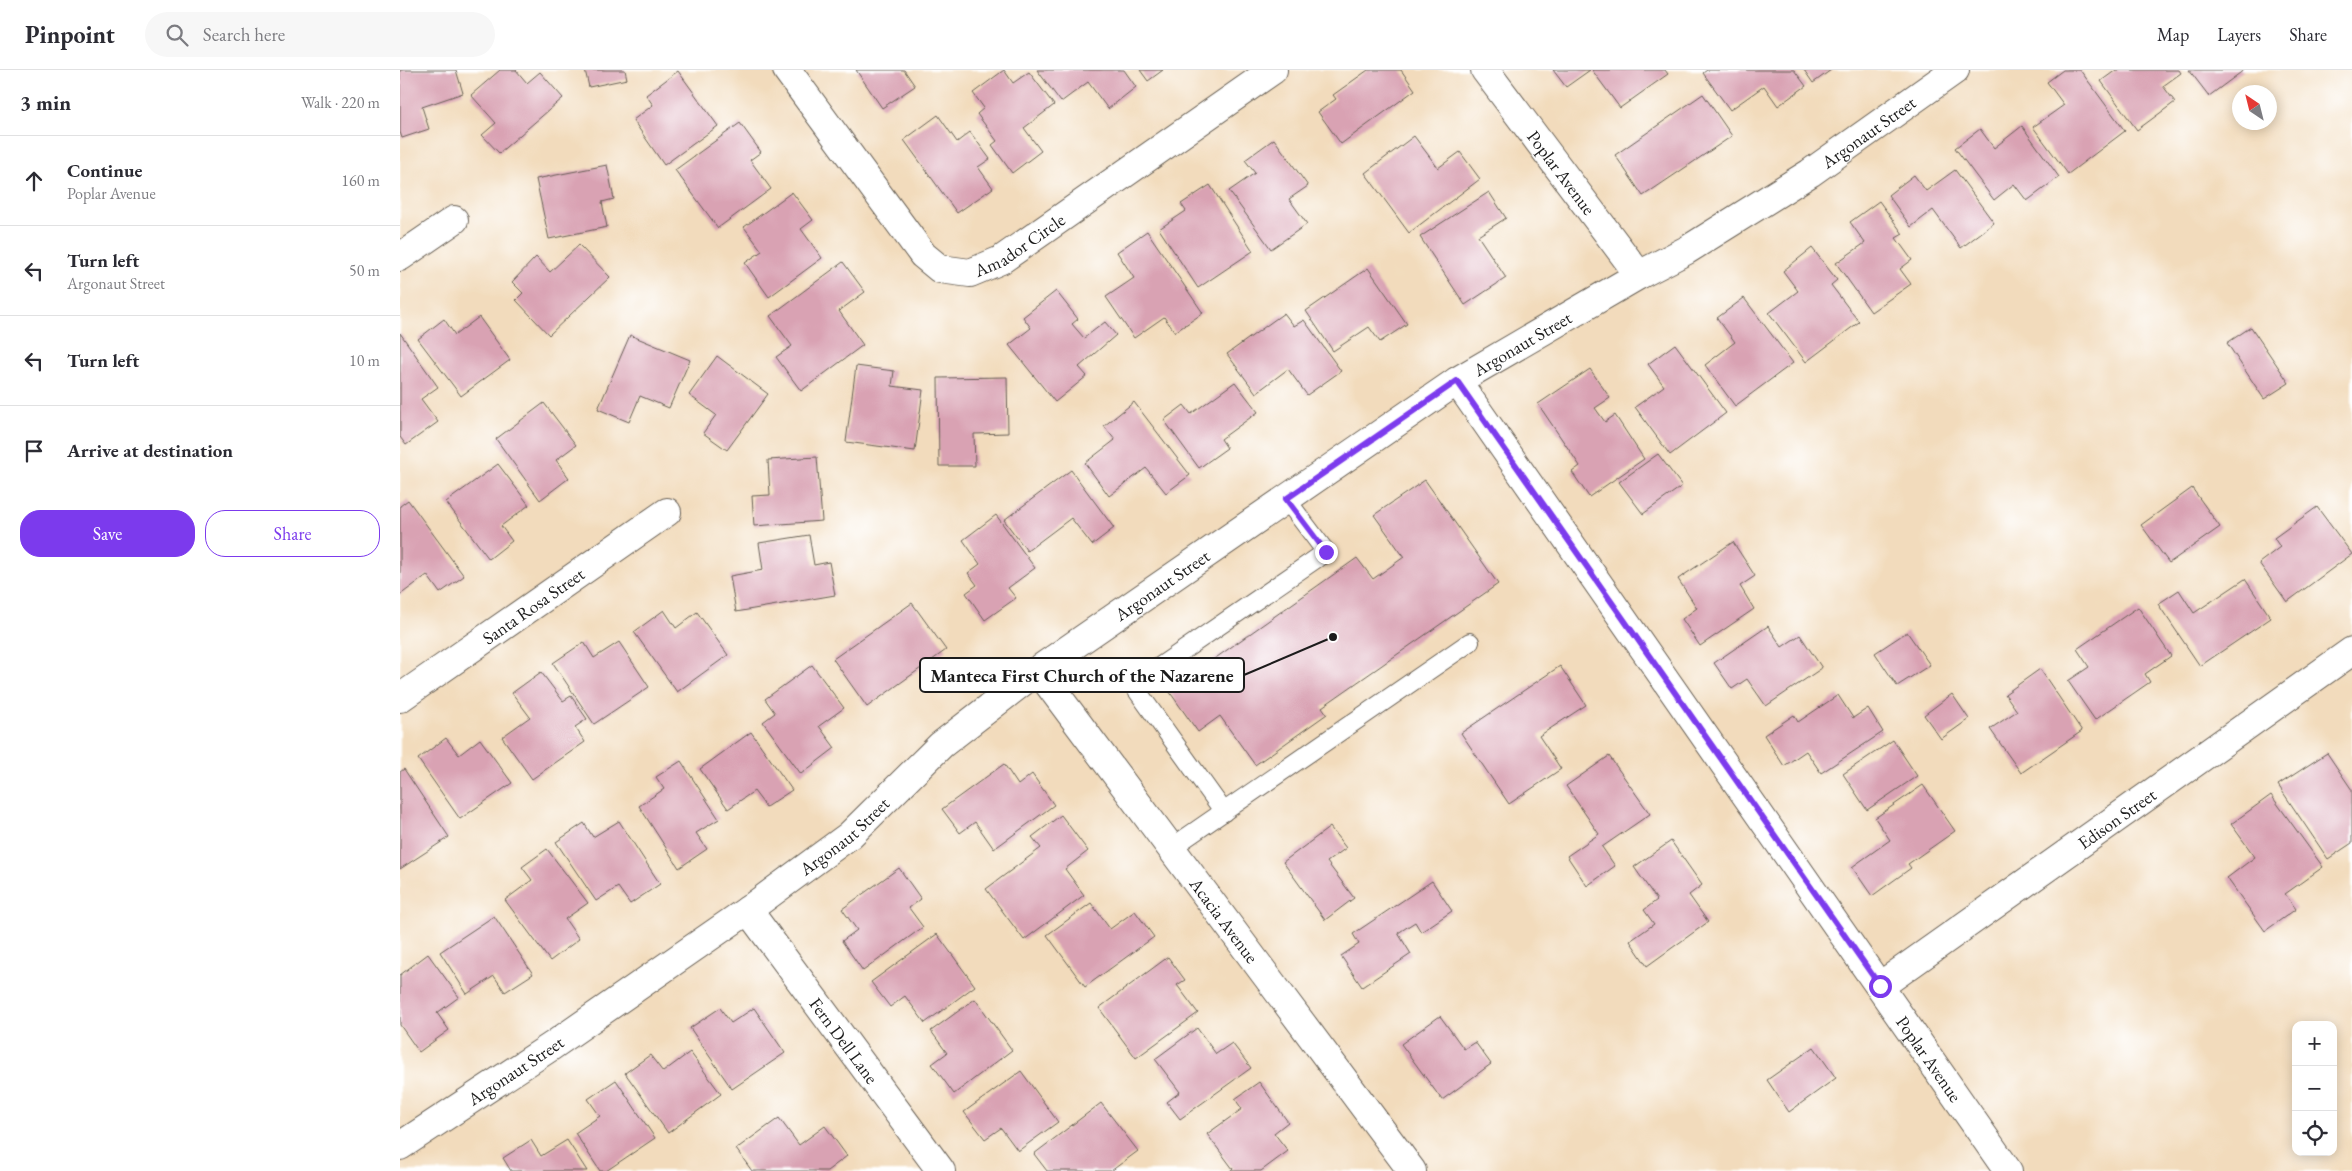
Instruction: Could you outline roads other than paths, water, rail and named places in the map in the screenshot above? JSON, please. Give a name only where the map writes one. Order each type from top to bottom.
[{"type":"street","name":"Amador Circle","points":[[786,70],[924,255],[940,269],[970,272],[1001,260],[1273,70]]},
{"type":"street","name":"Poplar Avenue","points":[[1485,70],[1638,275]]},
{"type":"street","name":"Argonaut Street","points":[[400,1146],[552,1046],[748,910],[850,834],[941,745],[1038,670],[1457,381],[1638,275],[1686,250],[1810,173],[1955,70]]},
{"type":"street","points":[[400,257],[454,220]]},
{"type":"street","name":"Poplar Avenue","points":[[1457,381],[2008,1171]]},
{"type":"street","name":"Santa Rosa Street","points":[[400,698],[667,512]]},
{"type":"street","name":"Edison Street","points":[[1880,986],[2352,652]]},
{"type":"street","name":"Acacia Avenue","points":[[1038,670],[1412,1171]]},
{"type":"street","name":"Fern Dell Lane","points":[[748,910],[941,1171]]},
{"type":"lane","points":[[1224,812],[1133,685],[1326,552],[1286,499]]},
{"type":"lane","points":[[1172,848],[1470,642]]},
{"type":"place","name":"Manteca First Church of the Nazarene","points":[[1333,637]]}]
